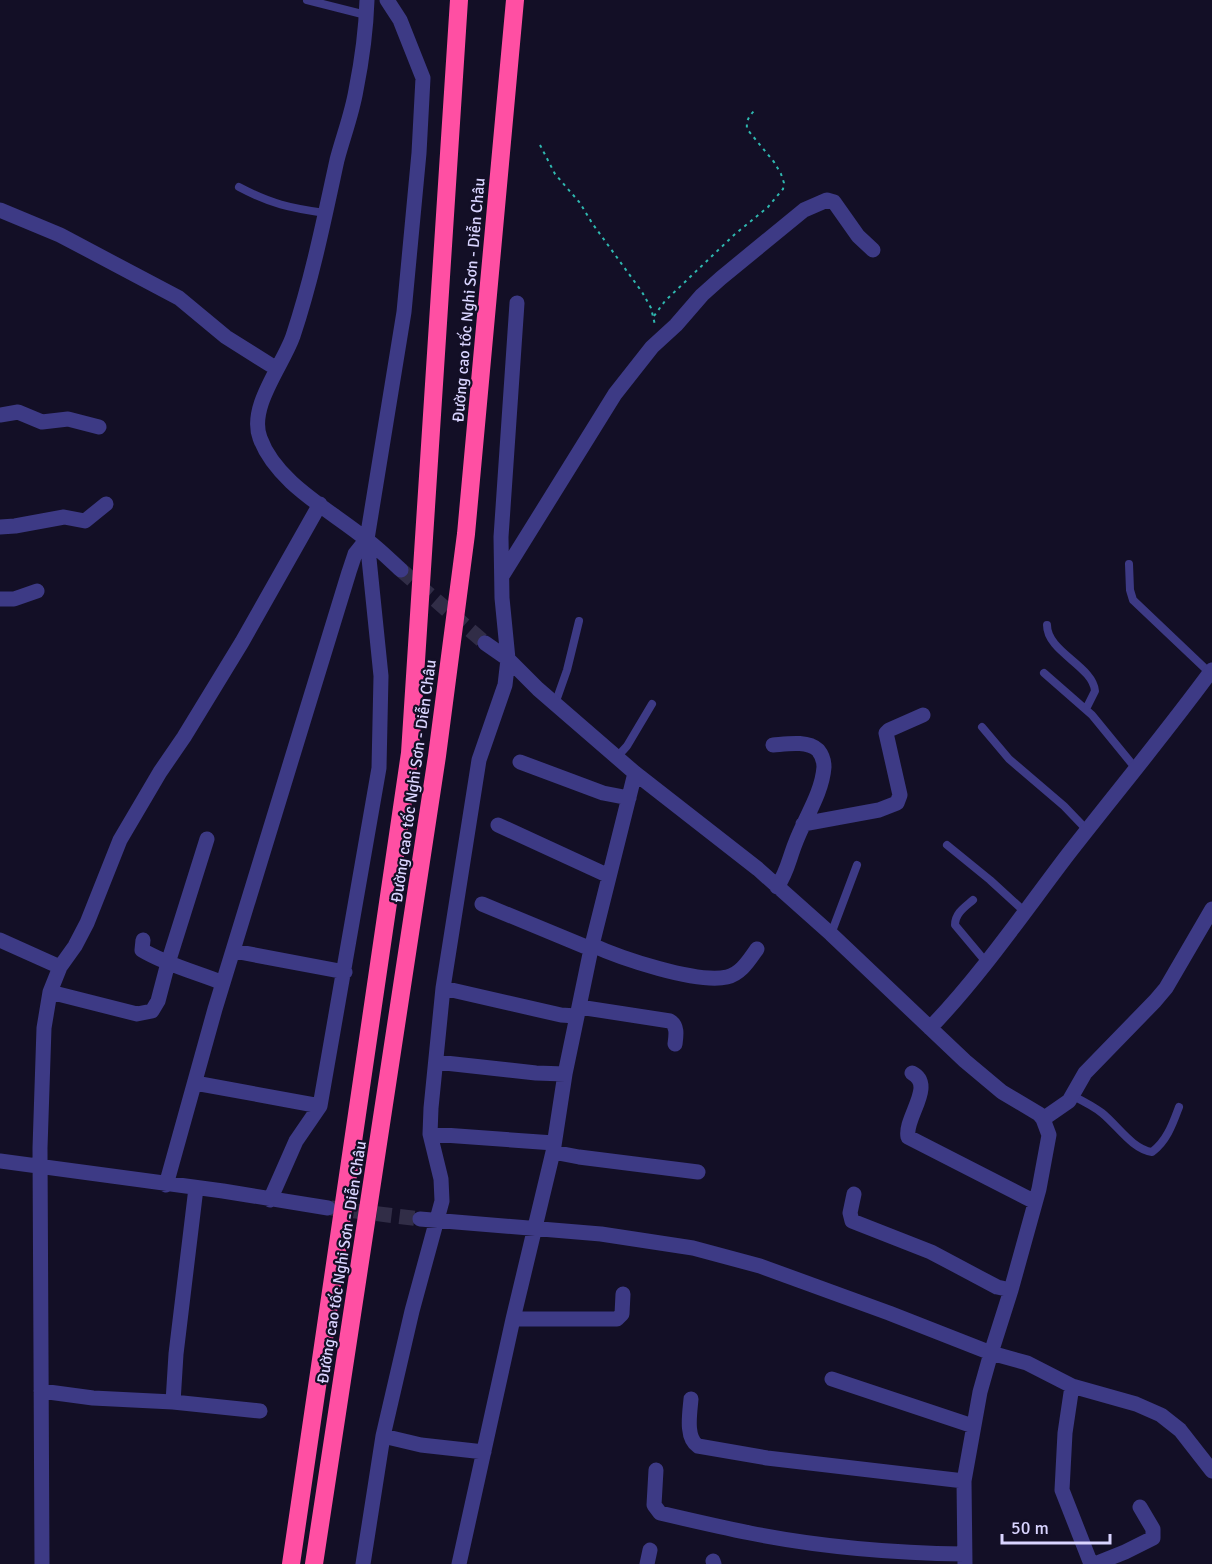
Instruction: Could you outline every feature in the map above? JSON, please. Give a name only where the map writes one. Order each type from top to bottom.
[{"type":"highway","name":"Đường cao tốc Nghi Sơn - Diễn Châu","points":[[291,1564],[410,753],[459,0]]},
{"type":"highway","name":"Đường cao tốc Nghi Sơn - Diễn Châu","points":[[314,1564],[438,756],[466,534],[515,0]]},
{"type":"street","points":[[270,1200],[296,1141],[320,1106],[380,768],[381,676],[366,539],[404,312],[419,153],[423,78],[400,20],[387,0]]},
{"type":"street","points":[[367,8],[356,92],[312,274],[291,340],[260,409],[258,426],[260,440],[279,468],[298,488],[366,539],[401,570]]},
{"type":"street","points":[[502,576],[615,394],[656,343],[721,278],[804,210],[827,200],[834,202],[858,236],[873,250]]},
{"type":"street","points":[[0,210],[60,235],[179,298],[226,337],[277,369]]},
{"type":"street","points":[[363,1564],[383,1437],[412,1311],[442,1201],[441,1179],[430,1134],[443,988],[479,760],[505,686],[508,659],[501,537],[517,303]]},
{"type":"street","points":[[0,415],[18,412],[42,422],[68,419],[99,427]]},
{"type":"street","points":[[0,526],[15,526],[64,517],[85,521],[106,504]]},
{"type":"street","points":[[42,1564],[39,1168],[43,1040],[50,992],[60,966],[75,946],[87,923],[120,840],[160,772],[184,738],[243,642],[321,504]]},
{"type":"street","points":[[166,1185],[215,1009],[349,572],[355,554],[366,539]]},
{"type":"street","points":[[0,599],[14,599],[37,591]]},
{"type":"street","points":[[485,643],[508,659],[555,704],[635,773],[777,886],[1002,1092],[1039,1114],[1049,1135],[1035,1202],[991,1353],[973,1425],[964,1481],[965,1559],[802,1542],[660,1513],[654,1504],[656,1470]]},
{"type":"street","points":[[930,1028],[986,962],[1087,830],[1137,770],[1211,671]]},
{"type":"street","points":[[803,824],[879,810],[897,803],[900,795],[886,733],[888,730],[923,715]]},
{"type":"street","points":[[773,745],[807,745],[819,751],[823,758],[823,774],[784,878],[777,886]]},
{"type":"street","points":[[520,762],[603,793],[629,798]]},
{"type":"street","points":[[459,1564],[554,1147],[565,1074],[591,947],[635,773]]},
{"type":"street","points":[[498,825],[609,876]]},
{"type":"street","points":[[50,992],[137,1014],[152,1011],[158,1001],[207,839]]},
{"type":"street","points":[[482,904],[591,947],[686,975],[716,978],[735,974],[757,949]]},
{"type":"street","points":[[1043,1119],[1058,1110],[1073,1096],[1078,1082],[1085,1073],[1166,988],[1212,909]]},
{"type":"street","points":[[0,940],[60,966]]},
{"type":"street","points":[[143,940],[142,950],[168,963],[224,983]]},
{"type":"street","points":[[234,951],[345,972]]},
{"type":"street","points":[[443,988],[561,1015],[577,1012],[670,1021],[675,1028],[675,1044]]},
{"type":"street","points":[[436,1062],[565,1074]]},
{"type":"street","points":[[912,1073],[920,1078],[921,1082],[919,1096],[908,1127],[908,1137],[1035,1202]]},
{"type":"street","points":[[195,1083],[254,1096],[320,1106]]},
{"type":"street","points":[[430,1134],[554,1147],[579,1157],[699,1172]]},
{"type":"street","points":[[0,1161],[328,1208]]},
{"type":"street","points":[[173,1402],[196,1188]]},
{"type":"street","points":[[855,1194],[850,1213],[852,1221],[931,1252],[997,1287],[1011,1290]]},
{"type":"street","points":[[420,1219],[631,1238],[693,1248],[738,1259],[889,1313],[991,1353],[1027,1363],[1072,1386],[1136,1404],[1161,1414],[1180,1430],[1212,1471]]},
{"type":"street","points":[[513,1319],[617,1319],[622,1314],[622,1294]]},
{"type":"street","points":[[832,1379],[973,1425]]},
{"type":"street","points":[[1072,1386],[1065,1433],[1062,1490],[1093,1564],[1153,1538],[1153,1529],[1140,1507]]},
{"type":"street","points":[[41,1391],[93,1398],[173,1402],[260,1411]]},
{"type":"street","points":[[691,1399],[692,1441],[698,1446],[767,1458],[964,1481]]},
{"type":"street","points":[[383,1437],[421,1445],[484,1452]]},
{"type":"lane","points":[[307,0],[367,8]]},
{"type":"lane","points":[[239,187],[264,200],[289,208],[325,213]]},
{"type":"lane","points":[[1129,564],[1130,590],[1133,600],[1211,671]]},
{"type":"lane","points":[[555,704],[567,670],[579,621]]},
{"type":"lane","points":[[1047,626],[1047,631],[1055,643],[1093,680],[1095,691],[1086,709]]},
{"type":"lane","points":[[1044,673],[1086,709],[1137,770]]},
{"type":"lane","points":[[617,757],[627,746],[652,704]]},
{"type":"lane","points":[[982,727],[1009,759],[1087,830]]},
{"type":"lane","points":[[947,845],[990,880],[1024,912]]},
{"type":"lane","points":[[831,934],[857,865]]},
{"type":"lane","points":[[973,900],[959,912],[955,918],[955,925],[986,962]]},
{"type":"lane","points":[[1073,1096],[1093,1106],[1132,1141],[1149,1152],[1161,1144],[1171,1128],[1179,1107]]},
{"type":"path","points":[[654,316],[665,301],[734,235],[768,207],[783,189],[784,183],[774,162],[747,129],[747,122],[756,109]]},
{"type":"path","points":[[540,145],[555,174],[580,203],[642,292],[654,316],[656,343]]},
{"type":"tunnel","points":[[401,570],[485,643]]},
{"type":"tunnel","points":[[331,1208],[420,1219]]}]
